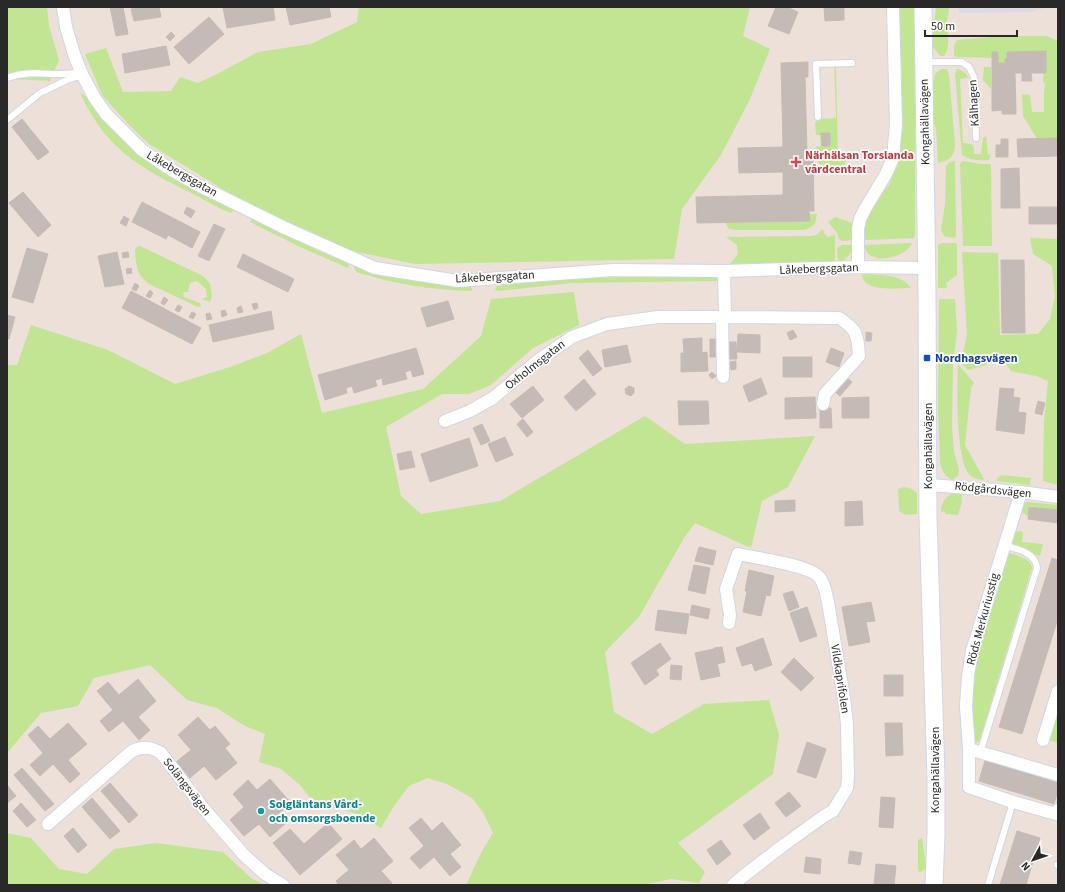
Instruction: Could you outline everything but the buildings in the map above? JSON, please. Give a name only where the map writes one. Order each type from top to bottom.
[{"type":"street","name":"Låkebergsgatan","points":[[63,7],[66,27],[74,54],[94,97],[115,124],[142,150],[196,184],[285,228],[375,268],[458,281],[613,270],[724,271],[858,267],[926,268]]},
{"type":"street","points":[[858,267],[858,229],[860,219],[886,174],[893,158],[896,124],[893,7]]},
{"type":"street","name":"Kongahällavägen","points":[[924,7],[929,484],[928,516],[936,777],[934,885]]},
{"type":"street","points":[[723,377],[724,271]]},
{"type":"street","name":"Oxholmsgatan","points":[[445,421],[470,411],[493,398],[536,362],[572,337],[606,324],[658,317],[839,318],[855,330],[859,346],[859,356],[825,394],[823,404]]},
{"type":"street","name":"Rödgårdsvägen","points":[[929,484],[1021,492],[1058,498]]},
{"type":"street","name":"Röds Merkuriusstig","points":[[1021,492],[972,651],[968,676],[966,707],[974,751],[969,787],[1013,802],[1056,814],[1058,810]]},
{"type":"street","name":"Vildkaprifolen","points":[[729,623],[730,615],[726,589],[738,554],[810,570],[820,578],[828,602],[844,698],[847,724],[848,777],[847,788],[833,810],[781,847],[733,885]]},
{"type":"street","points":[[1043,740],[1058,691]]},
{"type":"street","name":"Solängsvägen","points":[[48,824],[132,751],[140,747],[154,749],[161,753],[204,809],[244,855],[265,874],[283,885]]},
{"type":"street","points":[[974,751],[1058,775]]},
{"type":"lane","name":"Kålhagen","points":[[924,62],[962,62],[969,67],[974,77],[976,138]]},
{"type":"lane","points":[[818,117],[816,64],[852,63]]},
{"type":"lane","points":[[7,78],[32,72],[57,74],[82,73]]},
{"type":"lane","points":[[7,120],[40,93],[82,73]]},
{"type":"lane","points":[[974,751],[1037,568],[1037,563],[1029,554],[1004,545]]},
{"type":"lane","points":[[988,885],[1013,802]]},
{"type":"shaded area","points":[[959,7],[1048,7],[1031,12],[959,13]]},
{"type":"green space","points":[[7,7],[47,7],[49,26],[59,60],[50,81],[12,79],[7,82]]},
{"type":"green space","points":[[359,7],[750,7],[743,36],[770,49],[750,99],[721,155],[682,209],[674,259],[415,264],[352,251],[239,199],[149,144],[130,126],[102,95],[85,54],[106,48],[123,92],[171,91],[180,77],[198,83],[258,52],[311,44],[357,22]]},
{"type":"green space","points":[[898,7],[915,7],[915,234],[914,238],[866,240],[864,238],[864,230],[868,216],[875,203],[889,185],[898,165],[903,125]]},
{"type":"green space","points":[[936,7],[949,7],[947,20],[948,44],[944,56],[940,56],[933,47]]},
{"type":"green space","points":[[1002,36],[1047,36],[1058,41],[1058,138],[1037,139],[1023,116],[1022,94],[1030,95],[1032,112],[1044,112],[1045,83],[1043,82],[1045,51],[1007,52],[1007,59],[1005,59],[1005,63],[998,63],[998,53],[992,52],[992,58],[957,57],[954,55],[954,46],[957,40]]},
{"type":"green space","points":[[834,65],[836,65],[838,158],[846,159],[845,165],[838,172],[836,172],[836,166],[831,166],[832,171],[827,170],[823,168],[819,162],[816,147],[821,146],[820,135],[816,135],[815,123],[819,119],[836,118]]},
{"type":"green space","points":[[984,67],[991,67],[991,89],[983,80]]},
{"type":"green space","points":[[957,68],[965,73],[968,78],[960,79],[963,143],[972,144],[974,154],[981,154],[983,138],[986,136],[988,155],[991,154],[989,160],[975,160],[962,155],[955,75]]},
{"type":"green space","points":[[941,69],[947,69],[949,75],[955,144],[953,155],[946,161],[938,163],[936,129],[934,123],[933,86],[935,74]]},
{"type":"green space","points":[[80,93],[90,99],[114,129],[233,208],[232,213],[155,174],[139,165],[125,154],[101,129],[90,113]]},
{"type":"green space","points":[[954,161],[956,236],[954,238],[944,236],[941,230],[945,204],[946,166],[950,162]]},
{"type":"green space","points":[[964,161],[990,164],[991,166],[992,246],[963,246],[960,165],[961,162]]},
{"type":"green space","points":[[810,214],[817,214],[815,224],[804,230],[735,230],[728,228],[726,223],[810,221]]},
{"type":"green space","points":[[835,217],[852,223],[853,240],[842,241],[839,239],[837,233],[828,222]]},
{"type":"green space","points":[[253,219],[330,256],[350,263],[348,268],[298,246],[250,222]]},
{"type":"green space","points":[[823,229],[824,233],[828,237],[834,235],[833,232],[835,235],[835,262],[730,264],[738,254],[737,245],[726,237],[811,236],[816,235]]},
{"type":"green space","points":[[1030,238],[1058,239],[1058,485],[1043,481],[1044,422],[1048,381],[1036,376],[1011,371],[1003,360],[968,370],[961,363],[967,335],[962,253],[964,252],[998,253],[1000,335],[1038,334],[1050,319],[1055,296],[1052,266],[1033,254]]},
{"type":"green space","points":[[912,243],[909,248],[903,252],[888,258],[873,257],[867,252],[864,245]]},
{"type":"green space","points":[[942,243],[956,243],[957,245],[957,275],[946,283],[947,288],[938,288],[938,245]]},
{"type":"green space","points":[[842,245],[852,245],[852,248],[849,255],[840,262],[838,261],[837,248]]},
{"type":"green space","points":[[138,246],[203,276],[210,283],[212,296],[210,302],[202,299],[207,297],[206,289],[197,281],[190,283],[188,292],[183,292],[184,297],[200,303],[201,306],[198,307],[149,284],[138,270],[135,249]]},
{"type":"green space","points":[[353,265],[410,279],[469,286],[472,288],[472,291],[428,288],[399,283],[356,272]]},
{"type":"green space","points":[[862,275],[890,276],[902,280],[911,288],[890,289],[875,287],[864,281]]},
{"type":"green space","points":[[651,276],[716,276],[717,281],[572,283],[498,291],[495,289],[497,286],[535,281]]},
{"type":"green space","points":[[574,292],[579,325],[533,348],[491,385],[469,394],[442,394],[386,427],[401,496],[421,514],[500,501],[645,416],[685,444],[815,436],[788,487],[762,501],[751,548],[695,523],[684,538],[639,617],[605,652],[614,712],[652,734],[704,704],[769,700],[779,735],[773,774],[678,843],[705,872],[699,883],[671,879],[642,885],[466,885],[482,851],[493,833],[483,812],[472,798],[447,784],[427,778],[409,786],[394,806],[381,828],[358,814],[321,804],[309,796],[299,784],[281,769],[259,762],[265,734],[245,726],[217,708],[187,700],[150,665],[94,678],[78,706],[41,713],[7,753],[7,365],[17,365],[31,325],[108,350],[175,384],[230,367],[267,353],[301,334],[322,413],[423,389],[481,336],[491,299]]},
{"type":"green space","points":[[939,299],[955,299],[957,331],[953,364],[952,427],[954,451],[959,470],[958,476],[952,480],[947,477],[941,468],[940,462],[938,409]]},
{"type":"green space","points":[[958,364],[974,383],[971,388],[965,445],[984,479],[983,480],[971,476],[966,469],[962,456],[958,423]]},
{"type":"green space","points":[[1001,475],[1031,478],[1030,485],[997,481],[996,480]]},
{"type":"green space","points":[[904,487],[912,489],[917,493],[917,514],[905,515],[899,511],[898,489]]},
{"type":"green space","points":[[954,493],[959,493],[962,495],[962,502],[958,515],[946,514],[944,511],[941,512],[944,500]]},
{"type":"green space","points":[[1025,503],[1058,505],[1058,510],[1029,506],[1028,516],[1023,513],[1022,509]]},
{"type":"green space","points":[[1017,531],[1023,532],[1022,542],[1043,544],[1040,556],[1015,548],[1012,544]]},
{"type":"green space","points":[[1009,553],[1027,560],[1032,568],[980,741],[975,743],[972,723],[972,692],[975,662]]},
{"type":"green space","points":[[1058,707],[1058,743],[1048,740]]},
{"type":"green space","points":[[7,833],[31,838],[59,869],[87,874],[114,849],[156,843],[223,852],[251,878],[264,885],[7,885]]},
{"type":"green space","points":[[922,838],[926,867],[920,872],[918,871],[918,840]]},
{"type":"place","name":"Närhälsan Torslanda vårdcentral","points":[[796,162]]},
{"type":"place","name":"Nordhagsvägen","points":[[927,358]]},
{"type":"place","name":"Solgläntans Vård- och omsorgsboende","points":[[261,811]]}]
